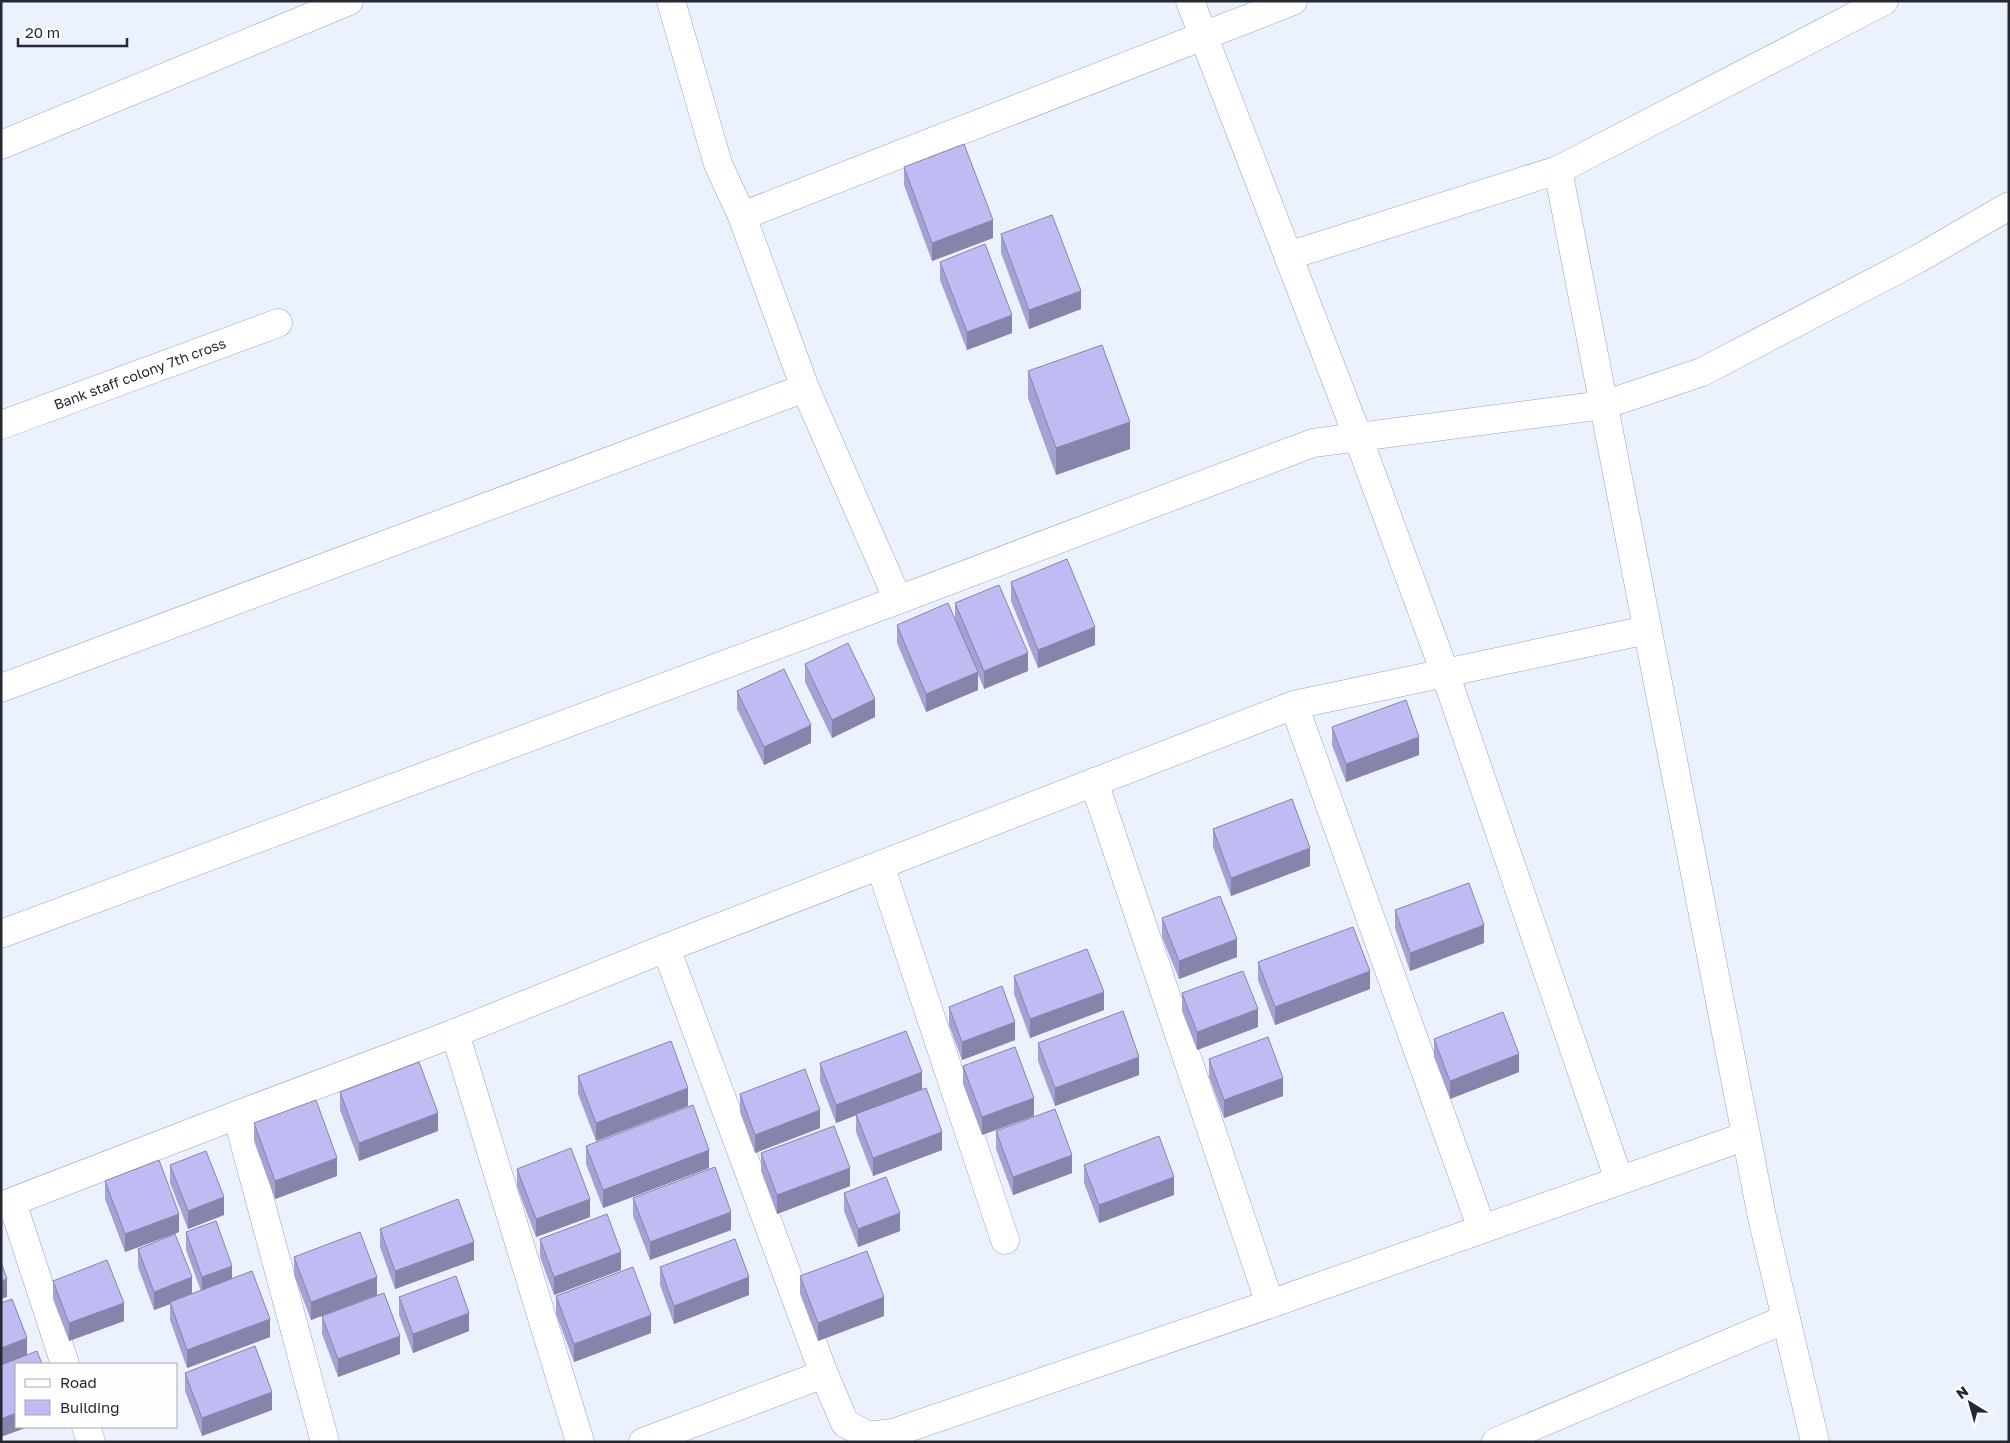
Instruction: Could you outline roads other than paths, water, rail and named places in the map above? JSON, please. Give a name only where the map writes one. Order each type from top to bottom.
[{"type":"street","points":[[1,145],[349,1]]},
{"type":"street","points":[[670,1],[718,164],[742,216],[805,388],[898,600]]},
{"type":"street","points":[[1190,1],[1358,437],[1445,672],[1619,1180]]},
{"type":"street","points":[[742,216],[1293,1]]},
{"type":"street","points":[[1288,256],[1558,170],[1884,1]]},
{"type":"street","points":[[1558,170],[1762,1217],[1815,1442]]},
{"type":"street","points":[[1,934],[898,600],[1313,443],[1604,405],[1702,372],[1916,260],[2009,206]]},
{"type":"street","name":"Bank staff colony 7th cross","points":[[1,425],[278,323]]},
{"type":"street","points":[[1,688],[805,388]]},
{"type":"street","points":[[65,1363],[7,1204],[455,1033],[666,948],[1294,704],[1647,630]]},
{"type":"street","points":[[1294,704],[1482,1229]]},
{"type":"street","points":[[1094,782],[1270,1304]]},
{"type":"street","points":[[880,865],[1004,1240]]},
{"type":"street","points":[[666,948],[824,1374],[845,1423],[868,1436],[893,1433],[1270,1304],[1746,1136]]},
{"type":"street","points":[[455,1033],[580,1442]]},
{"type":"street","points":[[237,1115],[325,1442]]},
{"type":"street","points":[[1496,1442],[1786,1319]]},
{"type":"street","points":[[643,1442],[824,1374]]},
{"type":"street","points":[[86,1428],[91,1442]]}]
